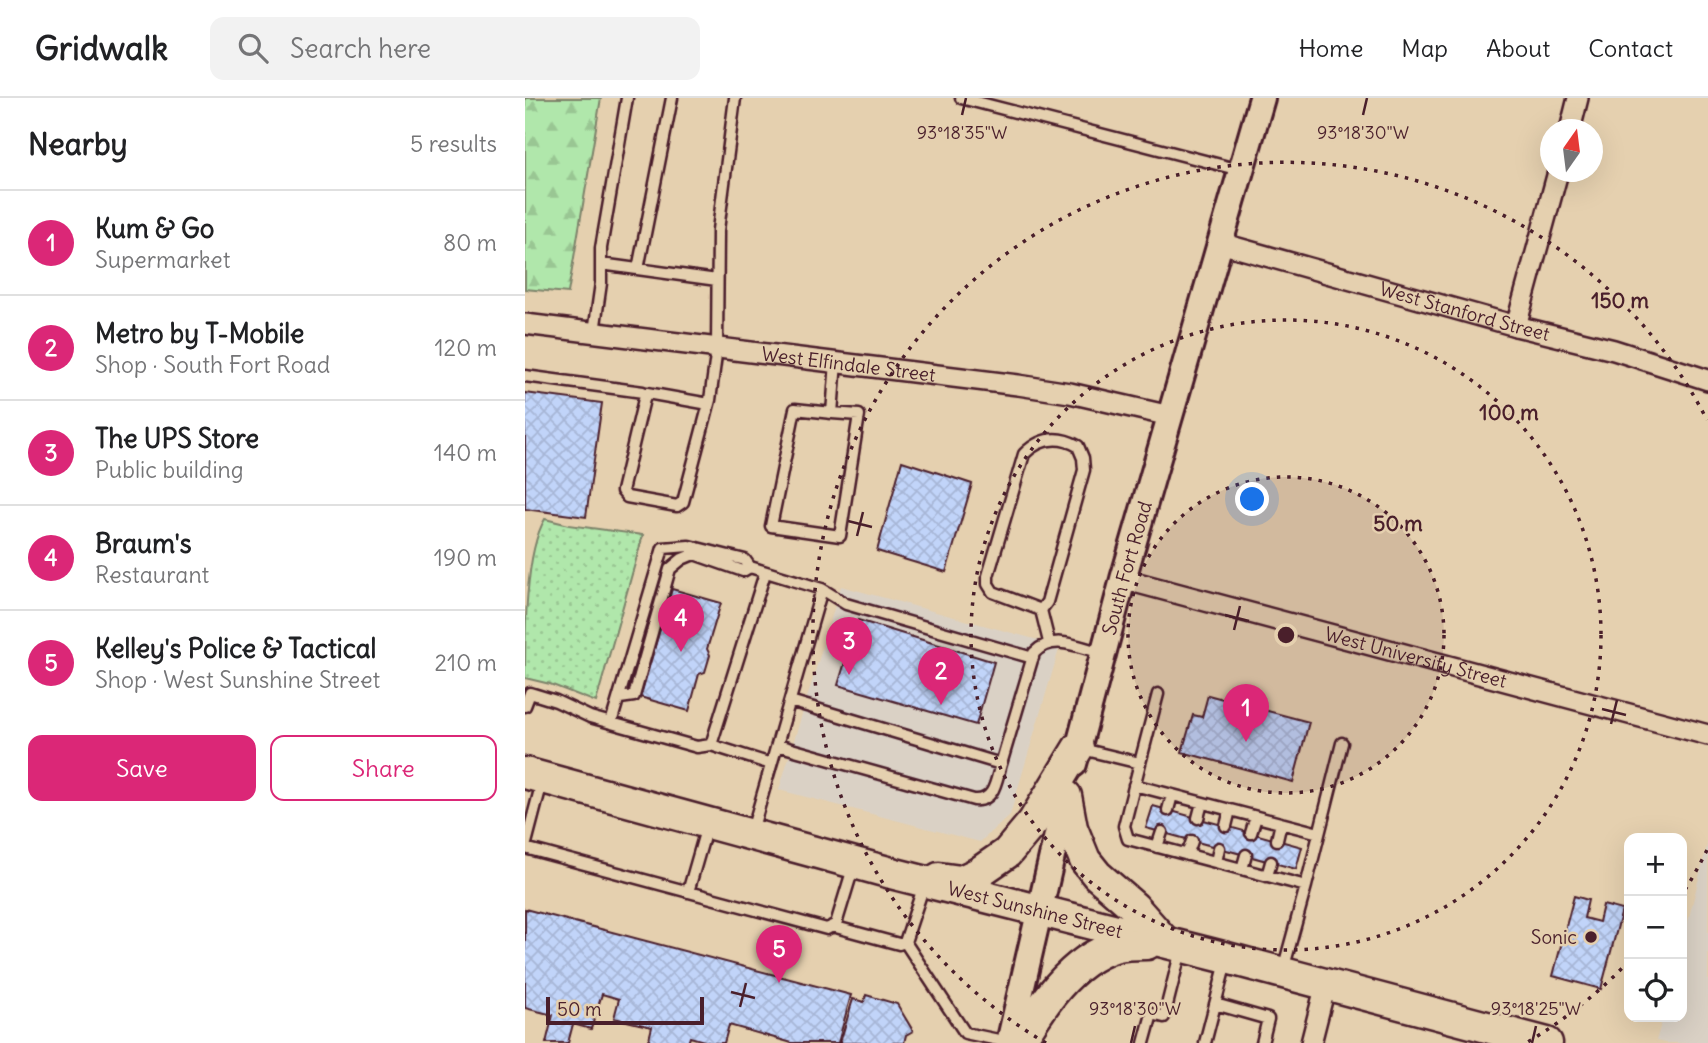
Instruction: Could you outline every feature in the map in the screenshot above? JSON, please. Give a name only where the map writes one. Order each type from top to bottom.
[{"type":"main road","points":[[895,874],[961,881],[994,863],[1007,853],[1033,822],[1078,748]]},
{"type":"main road","name":"West Sunshine Street","points":[[534,776],[895,874],[1040,909],[1547,1043]]},
{"type":"main road","points":[[1066,796],[1072,828],[1086,860],[1097,875],[1173,944]]},
{"type":"main road","points":[[1016,1043],[1057,988],[1094,956],[1115,946],[1173,944]]},
{"type":"street","name":"South Fort Road","points":[[1016,1043],[1040,909],[1078,748],[1123,579],[1262,98]]},
{"type":"street","points":[[1573,119],[1579,98]]},
{"type":"street","points":[[1516,326],[1555,182]]},
{"type":"street","name":"West Stanford Street","points":[[1220,243],[1516,326],[1614,350],[1708,380]]},
{"type":"street","name":"West Elfindale Street","points":[[525,324],[1070,393],[1170,416]]},
{"type":"street","name":"West University Street","points":[[1123,579],[1708,735]]},
{"type":"street","points":[[1311,1043],[1326,984]]},
{"type":"lane","points":[[594,332],[601,283],[601,248],[627,98]]},
{"type":"lane","points":[[638,269],[671,98]]},
{"type":"lane","points":[[645,395],[622,491],[627,497],[677,506],[683,502],[709,404],[717,348],[718,230],[735,98]]},
{"type":"lane","points":[[961,98],[1241,170]]},
{"type":"lane","points":[[601,264],[717,280]]},
{"type":"lane","points":[[832,413],[836,362]]},
{"type":"lane","points":[[525,376],[643,392],[645,395]]},
{"type":"lane","points":[[645,395],[647,393],[709,404]]},
{"type":"lane","points":[[795,409],[832,413],[859,415],[839,536],[771,526],[795,409]]},
{"type":"lane","points":[[1057,438],[1078,446],[1084,470],[1047,602],[1041,610],[993,592],[988,584],[988,576],[1024,454],[1033,445],[1057,438]]},
{"type":"lane","points":[[611,723],[663,548],[689,546],[745,560],[750,567],[822,589],[846,604],[1033,658]]},
{"type":"lane","points":[[619,698],[634,696],[670,569],[682,559],[694,554],[743,571],[750,567]]},
{"type":"lane","points":[[711,745],[765,573]]},
{"type":"lane","points":[[751,834],[822,589]]},
{"type":"lane","points":[[1041,610],[1049,642]]},
{"type":"lane","points":[[777,745],[982,801],[990,796],[1033,658],[1041,645],[1060,642],[1103,653]]},
{"type":"lane","points":[[525,706],[527,692],[556,701],[590,717],[697,747],[711,745],[771,764]]},
{"type":"lane","points":[[1158,694],[1124,826],[1128,839],[1306,886]]},
{"type":"lane","points":[[790,701],[1001,764]]},
{"type":"lane","points":[[1282,973],[1342,743]]},
{"type":"lane","points":[[1078,748],[1140,763]]},
{"type":"lane","points":[[534,776],[525,847],[688,892],[827,929],[836,924],[855,863]]},
{"type":"lane","points":[[1134,785],[1319,833]]},
{"type":"lane","points":[[1168,810],[1172,795]]},
{"type":"lane","points":[[1198,818],[1202,803]]},
{"type":"lane","points":[[1226,826],[1230,810]]},
{"type":"lane","points":[[1251,833],[1255,817]]},
{"type":"lane","points":[[688,892],[708,822]]},
{"type":"lane","points":[[1277,840],[1281,823]]},
{"type":"lane","points":[[1157,847],[1162,832]]},
{"type":"lane","points":[[1187,855],[1192,841]]},
{"type":"lane","points":[[1216,862],[1219,848]]},
{"type":"lane","points":[[1242,869],[1246,855]]},
{"type":"lane","points":[[1267,876],[1271,862]]},
{"type":"lane","points":[[925,881],[905,942],[964,1038],[1016,1043]]},
{"type":"lane","points":[[832,926],[899,944],[905,942]]},
{"type":"lane","points":[[1144,1043],[1152,1014],[1164,1017],[1173,944]]},
{"type":"lane","points":[[1205,1043],[1227,958]]},
{"type":"lane","points":[[1215,1004],[1268,1019],[1262,1043]]},
{"type":"shaded area","points":[[841,586],[1060,646],[1010,815],[980,842],[779,790]]},
{"type":"shaded area","points":[[1708,842],[1708,1043],[1656,1041],[1662,1022],[1687,1022],[1687,925]]},
{"type":"green space","points":[[525,98],[601,98],[568,293],[525,289]]},
{"type":"green space","points":[[545,519],[643,535],[596,702],[550,684],[525,678],[530,572],[538,534]]},
{"type":"building","points":[[525,393],[602,403],[586,517],[525,509]]},
{"type":"building","points":[[902,461],[972,484],[946,572],[877,551]]},
{"type":"building","points":[[672,589],[721,603],[707,649],[710,655],[705,672],[699,674],[689,711],[640,697]]},
{"type":"building","points":[[858,620],[994,662],[976,725],[838,685]]},
{"type":"building","points":[[1208,695],[1309,722],[1293,782],[1182,752],[1193,715],[1202,717]]},
{"type":"building","points":[[1153,806],[1302,847],[1296,869],[1146,828]]},
{"type":"building","points":[[1574,896],[1588,900],[1584,918],[1599,922],[1603,905],[1622,910],[1601,989],[1553,976]]},
{"type":"building","points":[[525,909],[851,995],[838,1043],[792,1043],[729,1025],[724,1043],[711,1043],[690,1037],[688,1043],[648,1043],[652,1027],[614,1018],[619,999],[602,994],[591,1029],[573,1024],[568,1043],[546,1043],[553,1015],[525,1008]]},
{"type":"building","points":[[866,995],[897,1004],[913,1031],[906,1035],[904,1043],[840,1043],[853,999],[864,1002]]},
{"type":"place","name":"Braum's","points":[[681,652]]},
{"type":"place","name":"The UPS Store","points":[[849,675]]},
{"type":"place","name":"Metro by T-Mobile","points":[[941,705]]},
{"type":"place","name":"Kum & Go","points":[[1246,742]]},
{"type":"place","name":"Sonic","points":[[1591,937]]},
{"type":"place","name":"Kelley's Police & Tactical","points":[[779,983]]}]
